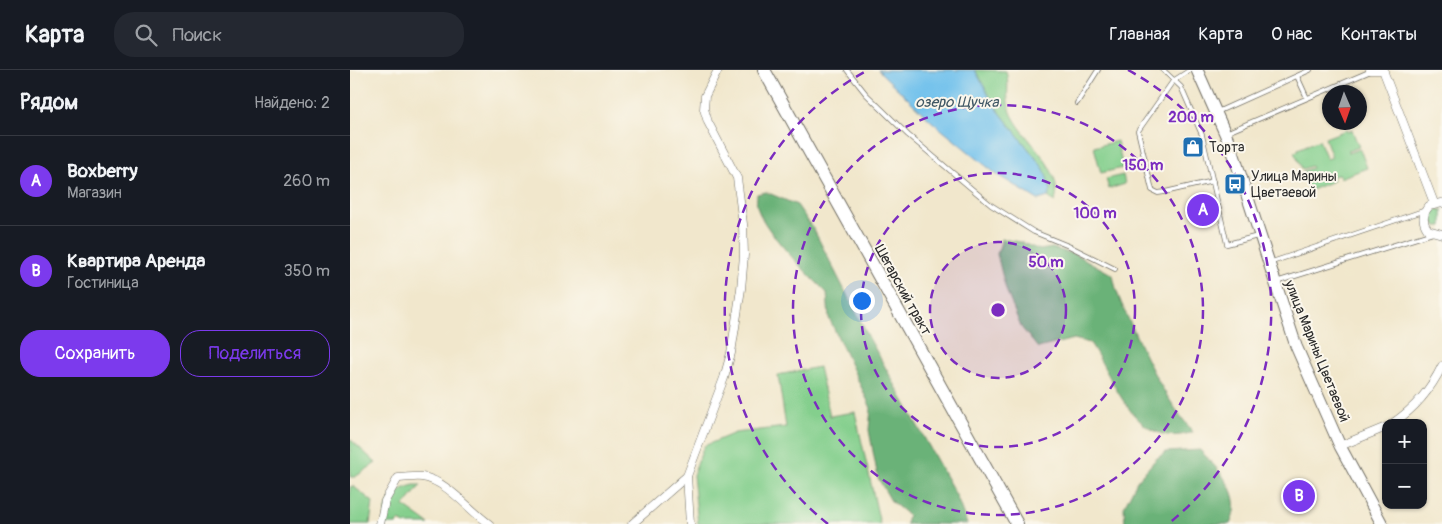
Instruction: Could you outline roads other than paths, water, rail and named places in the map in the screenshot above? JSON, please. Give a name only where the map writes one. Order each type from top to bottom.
[{"type":"main road","name":"Шегарский тракт","points":[[764,70],[1016,524]]},
{"type":"street","points":[[690,524],[687,476],[724,378],[737,324],[741,289],[743,224],[737,178],[708,122],[704,109],[705,96],[718,70]]},
{"type":"street","name":"улица Марины Цветаевой","points":[[1197,70],[1225,133],[1296,346],[1340,446],[1382,524]]},
{"type":"street","points":[[1371,70],[1384,70],[1438,203],[1426,210],[1423,220],[1425,226],[1433,233],[1442,234]]},
{"type":"street","points":[[1398,419],[1425,393],[1442,366]]},
{"type":"street","points":[[1340,446],[1382,429]]},
{"type":"street","points":[[632,524],[687,476]]},
{"type":"street","points":[[380,524],[385,500],[398,478],[421,477],[432,480],[452,492],[472,512],[489,524]]},
{"type":"lane","points":[[847,70],[866,94],[908,135],[991,206],[1034,232],[1071,247],[1114,269]]},
{"type":"lane","points":[[1077,103],[1098,70]]},
{"type":"lane","points":[[1164,70],[1180,87],[1202,135],[1227,244],[1260,236]]},
{"type":"lane","points":[[1190,70],[1173,80],[1138,131],[1150,186],[1158,193],[1213,182]]},
{"type":"lane","points":[[1217,112],[1310,70]]},
{"type":"lane","points":[[1225,133],[1371,70]]},
{"type":"lane","points":[[1297,76],[1307,98]]},
{"type":"lane","points":[[1268,263],[1426,210]]},
{"type":"lane","points":[[1274,283],[1433,233]]},
{"type":"water","name":"озеро Щучка","points":[[878,70],[975,70],[994,105],[1044,169],[1051,190],[1048,197],[1038,200],[996,174],[931,121]]},
{"type":"place","name":"Торта","points":[[1193,147]]},
{"type":"place","name":"Улица Марины Цветаевой","points":[[1235,184]]},
{"type":"place","name":"Boxberry","points":[[1203,210]]},
{"type":"place","name":"Квартира Аренда","points":[[1299,496]]}]
